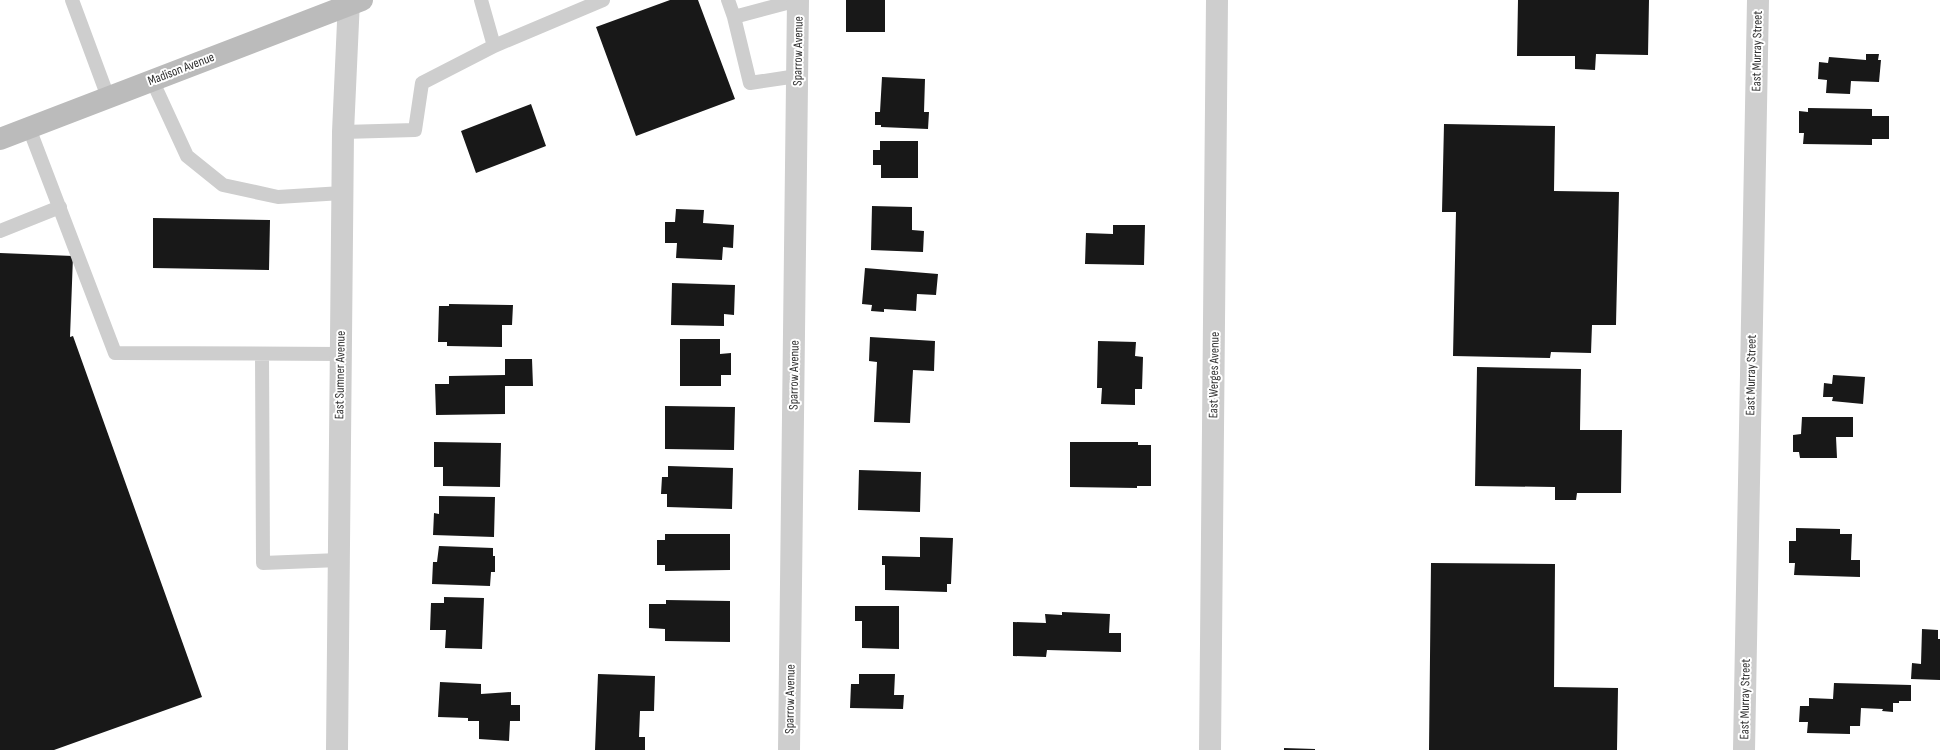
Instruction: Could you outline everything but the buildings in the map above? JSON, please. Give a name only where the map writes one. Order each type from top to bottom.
[{"type":"main road","name":"Madison Avenue","points":[[0,139],[353,2]]},
{"type":"street","name":"Sparrow Avenue","points":[[790,750],[798,0]]},
{"type":"street","name":"East Werges Avenue","points":[[1210,750],[1217,0]]},
{"type":"street","name":"East Murray Street","points":[[1744,750],[1758,0]]},
{"type":"street","name":"East Sumner Avenue","points":[[337,750],[343,132],[353,2]]},
{"type":"lane","points":[[72,0],[108,97]]},
{"type":"lane","points":[[481,0],[494,46]]},
{"type":"lane","points":[[343,132],[415,130],[422,82],[494,46],[603,0]]},
{"type":"lane","points":[[728,0],[750,83],[797,76]]},
{"type":"lane","points":[[734,18],[798,0]]},
{"type":"lane","points":[[152,80],[187,156],[223,185],[278,197],[342,193]]},
{"type":"lane","points":[[29,128],[115,353],[341,354]]},
{"type":"lane","points":[[0,231],[60,207]]},
{"type":"lane","points":[[262,354],[263,563],[339,560]]}]
